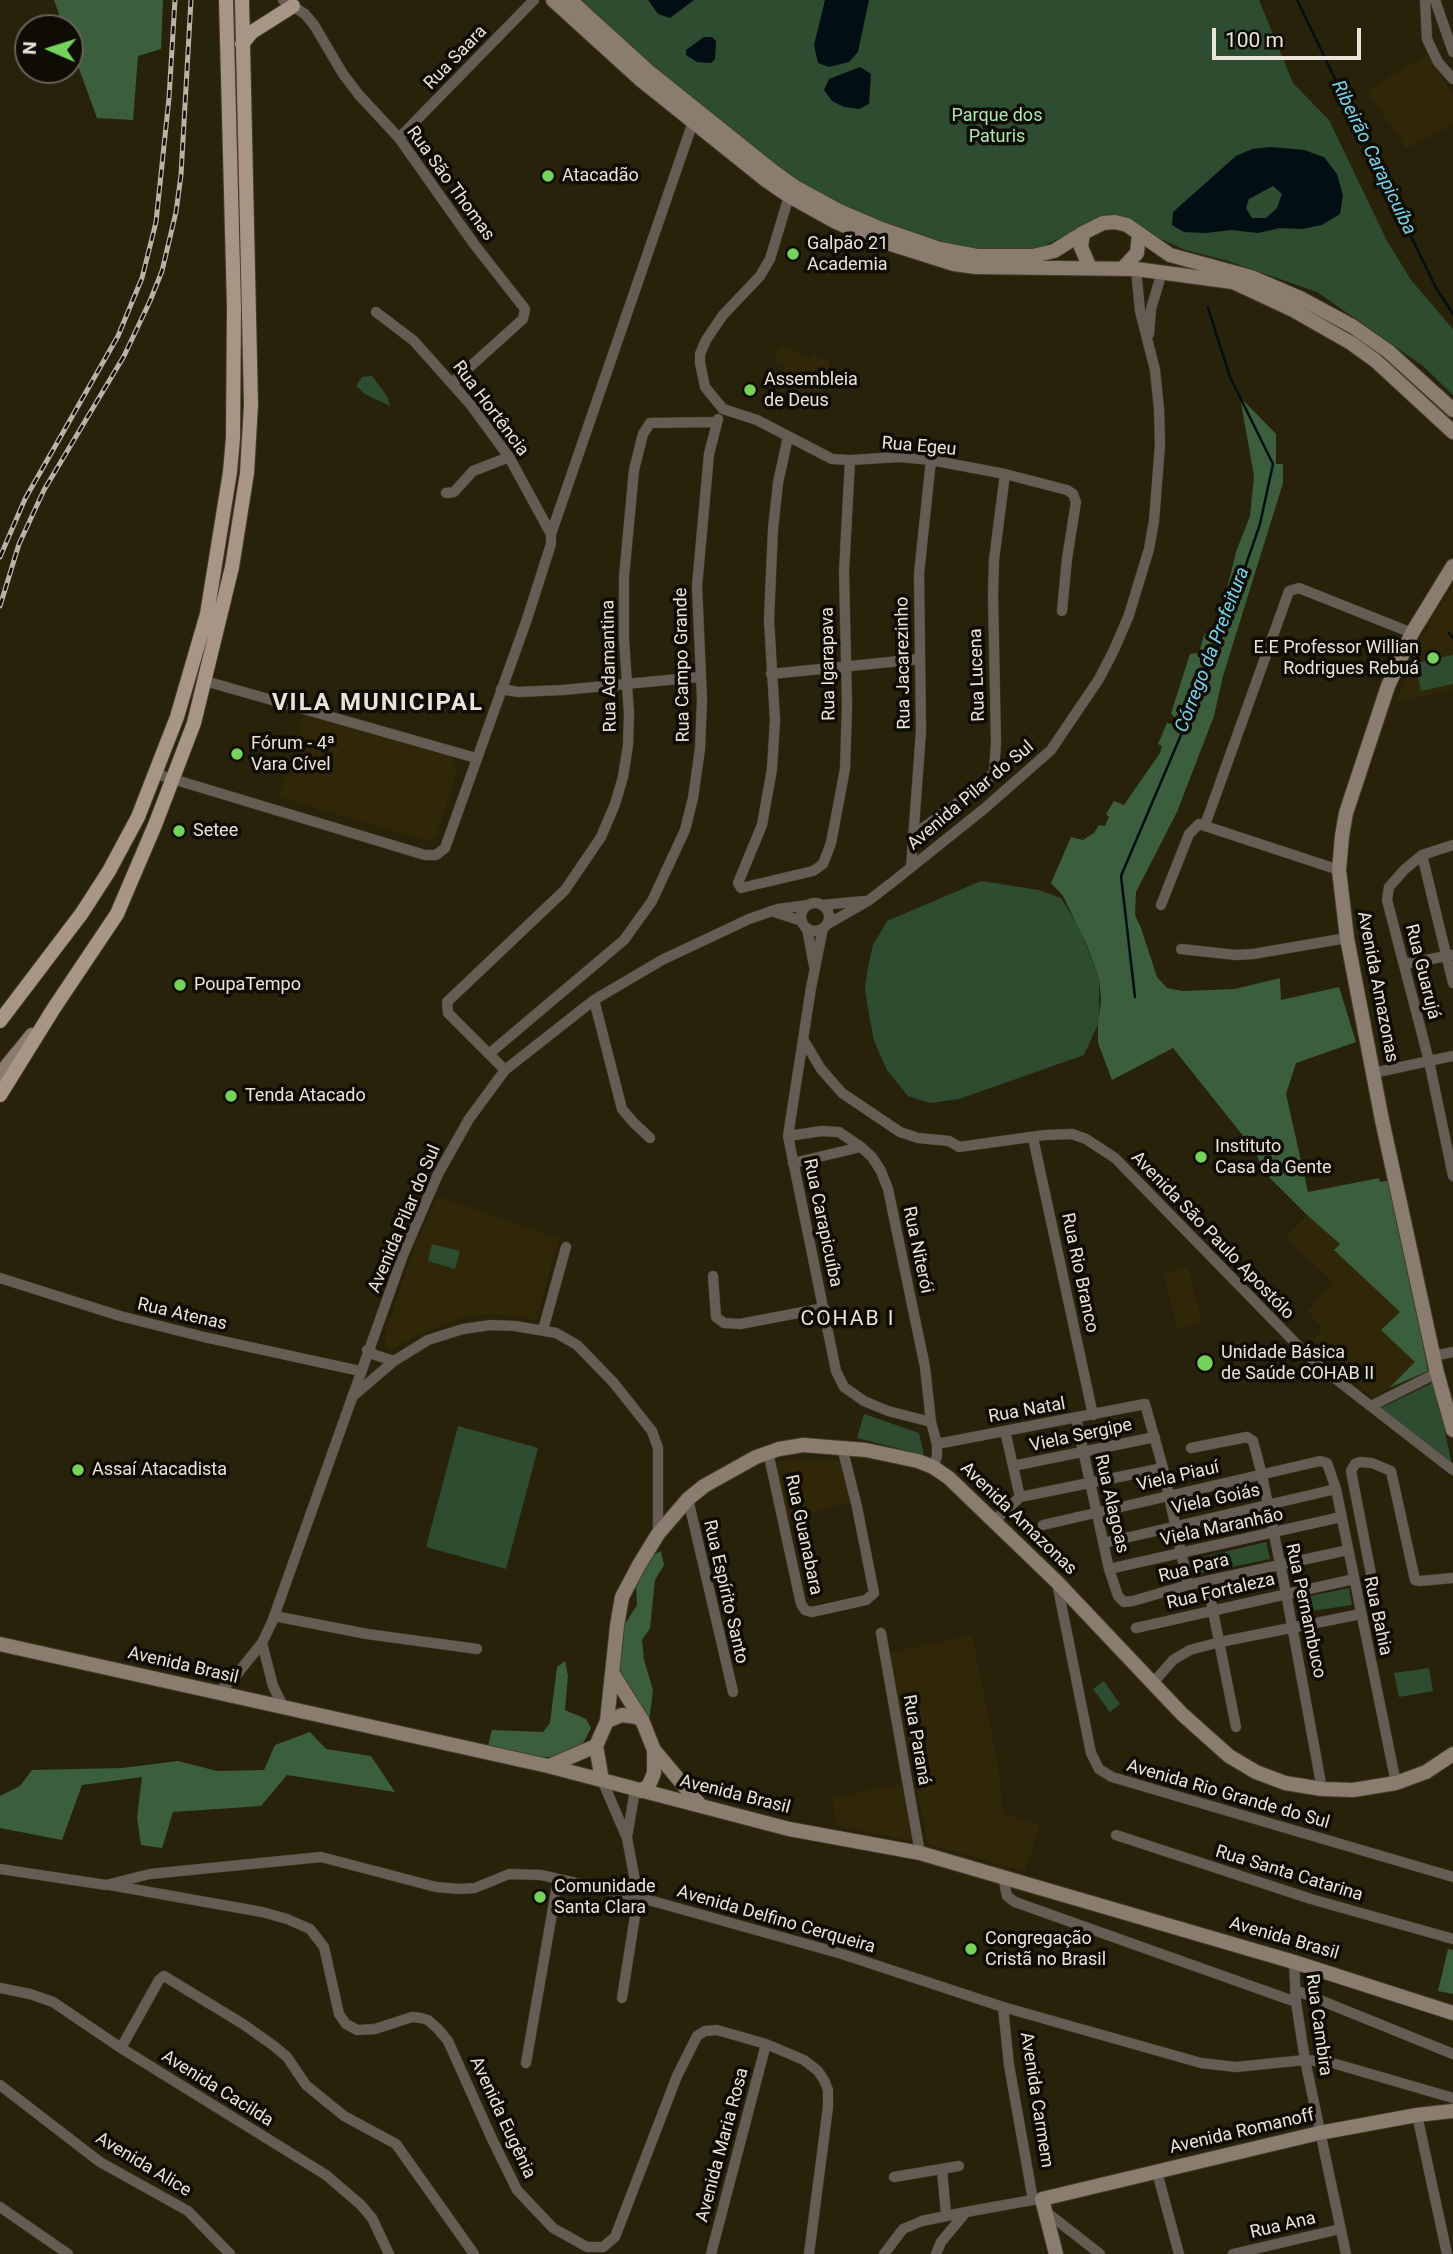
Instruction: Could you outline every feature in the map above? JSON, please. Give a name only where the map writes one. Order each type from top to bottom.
[{"type":"main road","points":[[0,1021],[82,913],[109,871],[138,817],[177,717],[207,614],[230,472],[233,417],[234,307],[226,0]]},
{"type":"main road","points":[[0,1095],[117,914],[194,723],[232,566],[247,472],[250,356],[242,0]]},
{"type":"main road","points":[[553,0],[641,80],[789,196],[875,239],[954,264],[976,267],[1129,269],[1233,282],[1335,332],[1376,361],[1453,432]]},
{"type":"main road","points":[[570,0],[648,71],[774,172],[839,211],[940,249],[977,256],[1033,256],[1054,251],[1103,223],[1127,225],[1170,255],[1235,271],[1326,311],[1388,351],[1453,411]]},
{"type":"main road","points":[[242,44],[252,32],[288,3]]},
{"type":"main road","points":[[1083,233],[1081,247],[1090,268]]},
{"type":"main road","points":[[1129,269],[1137,253],[1139,234]]},
{"type":"main road","name":"Avenida Amazonas","points":[[1453,566],[1412,633],[1388,686],[1346,813],[1339,870],[1347,938],[1373,1073],[1437,1373],[1453,1430]]},
{"type":"main road","points":[[0,1074],[54,1008]]},
{"type":"main road","name":"Avenida Amazonas","points":[[596,1746],[607,1721],[622,1598],[658,1534],[688,1499],[734,1468],[768,1452],[803,1446],[866,1450],[933,1467],[949,1478],[1057,1582],[1182,1714],[1229,1756],[1256,1772],[1285,1783],[1322,1789],[1353,1790],[1396,1783],[1426,1772],[1453,1754]]},
{"type":"main road","name":"Avenida Brasil","points":[[0,1644],[548,1766],[789,1829],[920,1853],[1294,1962],[1453,2013]]},
{"type":"main road","points":[[613,1674],[642,1720],[654,1750],[701,1806]]},
{"type":"main road","points":[[607,1721],[622,1715],[642,1720]]},
{"type":"main road","points":[[548,1766],[596,1746],[602,1780]]},
{"type":"main road","points":[[638,1790],[649,1785],[654,1773],[654,1750]]},
{"type":"main road","points":[[1421,2001],[1453,2004]]},
{"type":"main road","name":"Avenida Romanoff","points":[[1040,2203],[1319,2133],[1453,2111]]},
{"type":"main road","name":"Avenida Carmem","points":[[1040,2203],[1056,2254]]},
{"type":"street","name":"Rua Saara","points":[[399,138],[534,0]]},
{"type":"street","points":[[1425,0],[1427,39],[1438,62],[1453,79]]},
{"type":"street","points":[[1435,0],[1453,52]]},
{"type":"street","name":"Rua São Thomas","points":[[288,3],[314,25],[333,61],[359,95],[399,138],[474,244],[525,309],[523,319],[453,382]]},
{"type":"street","points":[[156,774],[425,855],[436,855],[445,848],[527,619],[551,539],[693,122]]},
{"type":"street","points":[[723,409],[705,387],[700,354],[706,340],[723,316],[760,276],[770,259],[789,196]]},
{"type":"street","name":"Avenida Pilar do Sul","points":[[825,926],[868,901],[985,808],[1051,750],[1099,679],[1114,650],[1141,578],[1154,521],[1160,445],[1159,408],[1149,342],[1129,269]]},
{"type":"street","name":"Avenida Pilar do Sul","points":[[1149,342],[1151,309],[1162,272]]},
{"type":"street","name":"Rua Hortência","points":[[376,312],[414,341],[453,382],[509,457],[551,539]]},
{"type":"street","name":"Rua Campo Grande","points":[[490,1053],[624,940],[652,901],[685,830],[693,798],[701,738],[697,586],[709,454],[716,422],[723,409]]},
{"type":"street","name":"Rua Egeu","points":[[723,409],[757,420],[823,456],[850,460],[900,457],[931,460],[1059,487],[1076,498],[1062,611]]},
{"type":"street","name":"Rua Adamantina","points":[[490,1053],[449,1013],[446,1006],[449,998],[565,890],[601,837],[623,777],[629,714],[624,628],[627,536],[635,470],[643,434],[650,423],[716,422]]},
{"type":"street","points":[[788,437],[778,483],[773,529],[769,620],[771,674],[920,659]]},
{"type":"street","points":[[446,493],[454,492],[473,471],[509,457]]},
{"type":"street","name":"Rua Igarapava","points":[[771,674],[775,720],[772,769],[762,825],[738,883],[739,888],[805,874],[823,864],[837,823],[845,768],[844,572],[850,460]]},
{"type":"street","name":"Rua Jacarezinho","points":[[911,867],[921,731],[919,573],[931,460]]},
{"type":"street","name":"Rua Lucena","points":[[913,835],[984,784],[994,772],[994,560],[1005,474]]},
{"type":"street","points":[[1205,825],[1289,591],[1299,588],[1412,633]]},
{"type":"street","points":[[501,688],[536,692],[700,677]]},
{"type":"street","points":[[205,681],[476,758]]},
{"type":"street","points":[[1161,905],[1189,834],[1199,824],[1339,870]]},
{"type":"street","points":[[1453,845],[1422,855],[1450,955],[1453,983]]},
{"type":"street","name":"Rua Guarujá","points":[[1422,855],[1392,882],[1387,900],[1429,1061],[1453,1175]]},
{"type":"street","name":"Avenida Pilar do Sul","points":[[217,1693],[237,1674],[262,1643],[403,1255],[438,1174],[469,1119],[505,1070],[594,1000],[692,944],[770,911],[808,905],[868,901]]},
{"type":"street","points":[[804,924],[802,912],[808,905]]},
{"type":"street","points":[[770,911],[815,931],[825,926],[829,916],[822,905]]},
{"type":"street","name":"Rua Carapicuíba","points":[[804,924],[815,970]]},
{"type":"street","name":"Rua Carapicuíba","points":[[825,926],[815,970],[788,1136],[836,1371],[844,1387],[864,1401],[888,1411],[931,1422]]},
{"type":"street","points":[[1181,949],[1236,955],[1253,954],[1347,938]]},
{"type":"street","points":[[1404,964],[1450,955]]},
{"type":"street","points":[[594,1000],[622,1109],[650,1138]]},
{"type":"street","name":"Avenida São Paulo Apostólo","points":[[803,1039],[821,1069],[842,1093],[900,1132],[918,1138],[949,1142],[959,1147],[1072,1134],[1086,1139],[1115,1158],[1314,1362],[1453,1470]]},
{"type":"street","points":[[490,1053],[505,1070]]},
{"type":"street","points":[[1373,1073],[1453,1056]]},
{"type":"street","name":"Rua Niterói","points":[[788,1136],[830,1131],[845,1135],[877,1164],[888,1189],[925,1367],[931,1422],[937,1444]]},
{"type":"street","name":"Rua Rio Branco","points":[[1033,1138],[1093,1415]]},
{"type":"street","points":[[793,1163],[861,1147]]},
{"type":"street","points":[[543,1330],[566,1247]]},
{"type":"street","points":[[713,1276],[716,1317],[724,1323],[740,1324],[824,1308]]},
{"type":"street","name":"Rua Atenas","points":[[0,1278],[120,1316],[204,1338],[360,1371]]},
{"type":"street","points":[[351,1397],[394,1361],[428,1340],[463,1329],[491,1325],[556,1333],[577,1345],[620,1390],[653,1431],[658,1448],[658,1534]]},
{"type":"street","points":[[367,1350],[394,1361]]},
{"type":"street","points":[[1434,1356],[1453,1352]]},
{"type":"street","points":[[1371,1406],[1437,1373]]},
{"type":"street","name":"Rua Natal","points":[[937,1444],[1145,1404],[1155,1437]]},
{"type":"street","name":"Rua Alagoas","points":[[1076,1418],[1109,1569],[1118,1596]]},
{"type":"street","points":[[1004,1431],[1020,1497]]},
{"type":"street","points":[[1155,1437],[1188,1585]]},
{"type":"street","name":"Viela Sergipe","points":[[1013,1466],[1155,1437]]},
{"type":"street","name":"Rua Pernambuco","points":[[1191,1448],[1247,1437],[1252,1441],[1262,1475],[1286,1593],[1322,1789]]},
{"type":"street","points":[[933,1467],[937,1444]]},
{"type":"street","name":"Rua Guanabara","points":[[768,1452],[802,1604],[805,1610],[812,1612],[866,1600],[874,1593],[858,1507],[842,1447]]},
{"type":"street","name":"Viela Piauí","points":[[1044,1525],[1320,1461]]},
{"type":"street","name":"Rua Bahia","points":[[1320,1461],[1329,1465],[1335,1489],[1396,1783]]},
{"type":"street","points":[[1371,1574],[1351,1471],[1355,1464],[1360,1462],[1372,1463],[1391,1471],[1413,1577],[1420,1581],[1453,1578]]},
{"type":"street","points":[[993,1522],[1020,1497],[1163,1468]]},
{"type":"street","name":"Viela Goiás","points":[[1104,1543],[1335,1489]]},
{"type":"street","name":"Rua Espírito Santo","points":[[688,1499],[733,1692]]},
{"type":"street","name":"Viela Maranhão","points":[[1109,1569],[1341,1517]]},
{"type":"street","name":"Rua Para","points":[[1118,1596],[1125,1602],[1133,1601],[1188,1585],[1348,1550]]},
{"type":"street","name":"Rua Fortaleza","points":[[1136,1628],[1354,1580]]},
{"type":"street","points":[[1206,1581],[1236,1727]]},
{"type":"street","name":"Avenida Rio Grande do Sul","points":[[1057,1582],[1090,1754],[1099,1769],[1112,1777],[1453,1877]]},
{"type":"street","points":[[1153,1683],[1173,1660],[1182,1654],[1220,1642],[1361,1614]]},
{"type":"street","points":[[274,1616],[367,1634],[477,1649]]},
{"type":"street","name":"Rua Paraná","points":[[881,1633],[920,1853]]},
{"type":"street","points":[[262,1643],[273,1686],[284,1709]]},
{"type":"street","points":[[602,1780],[627,1838],[638,1897],[622,1998]]},
{"type":"street","points":[[627,1838],[638,1790]]},
{"type":"street","name":"Rua Santa Catarina","points":[[1116,1835],[1311,1899],[1453,1939]]},
{"type":"street","name":"Avenida Delfino Cerqueira","points":[[0,1869],[106,1885],[150,1874],[306,1857],[340,1861],[436,1887],[475,1888],[509,1874],[541,1875],[638,1897],[842,1954],[1003,2007],[1209,2064],[1236,2067],[1305,2060],[1329,2062],[1453,2098]]},
{"type":"street","points":[[1003,1877],[1004,1891],[1015,1902],[1295,1996],[1453,2054]]},
{"type":"street","points":[[526,2063],[558,1878]]},
{"type":"street","name":"Avenida Eugênia","points":[[106,1885],[262,1912],[310,1929],[324,1947],[339,2014],[346,2024],[357,2030],[375,2029],[412,2017],[428,2020],[438,2029],[448,2041],[517,2190],[552,2228],[587,2247],[603,2247],[615,2237],[677,2076],[697,2036],[705,2031],[717,2030],[766,2044],[804,2060],[818,2071],[828,2091],[809,2254]]},
{"type":"street","name":"Rua Cambira","points":[[1294,1962],[1295,1996],[1305,2060],[1346,2254]]},
{"type":"street","points":[[121,2048],[159,1980],[164,1976],[274,2046],[287,2057],[306,2085],[344,2116],[396,2144],[474,2254]]},
{"type":"street","name":"Avenida Cacilda","points":[[0,1988],[53,2002],[121,2048],[326,2175],[372,2218],[389,2254]]},
{"type":"street","name":"Avenida Carmem","points":[[1003,2007],[1009,2065],[1040,2203]]},
{"type":"street","name":"Avenida Maria Rosa","points":[[711,2254],[766,2044]]},
{"type":"street","name":"Avenida Alice","points":[[0,2085],[100,2162],[188,2211],[230,2254]]},
{"type":"street","points":[[1417,2115],[1447,2254]]},
{"type":"street","points":[[894,2177],[959,2166]]},
{"type":"street","points":[[942,2169],[946,2215]]},
{"type":"street","points":[[1157,2172],[1179,2254]]},
{"type":"street","points":[[1040,2203],[1100,2254]]},
{"type":"street","name":"Avenida Romanoff","points":[[967,2212],[1040,2203]]},
{"type":"street","points":[[0,2207],[68,2254]]},
{"type":"street","points":[[884,2254],[904,2229],[922,2221],[967,2212]]},
{"type":"street","points":[[936,2254],[942,2242],[967,2212]]},
{"type":"street","name":"Rua Ana","points":[[1233,2254],[1340,2229]]},
{"type":"shaded area","points":[[648,0],[694,0],[670,18],[658,14]]},
{"type":"shaded area","points":[[825,0],[869,0],[858,52],[849,62],[829,67],[818,63],[814,45]]},
{"type":"shaded area","points":[[704,37],[712,37],[716,41],[715,59],[711,63],[697,62],[686,55],[686,50]]},
{"type":"shaded area","points":[[1427,54],[1453,96],[1453,125],[1407,149],[1367,91]]},
{"type":"shaded area","points":[[860,67],[871,74],[869,104],[859,109],[844,107],[832,101],[824,90],[829,79]]},
{"type":"shaded area","points":[[1271,147],[1304,150],[1324,157],[1337,174],[1343,195],[1340,214],[1322,225],[1302,229],[1280,228],[1258,233],[1231,230],[1184,232],[1172,225],[1173,212],[1236,156],[1252,149]],"holes":[[[1273,186],[1282,194],[1277,208],[1266,218],[1252,218],[1246,208],[1249,199]]]},
{"type":"shaded area","points":[[780,346],[799,352],[798,355],[810,360],[812,355],[830,361],[827,375],[823,378],[804,372],[802,380],[823,390],[815,404],[797,397],[798,393],[786,389],[784,393],[766,386],[772,370],[783,373],[786,365],[775,361]]},
{"type":"shaded area","name":"E.E Professor Willian Rodrigues Rebuá","points":[[1453,585],[1453,689],[1396,702],[1422,638]]},
{"type":"shaded area","points":[[304,714],[451,757],[458,768],[437,835],[427,841],[278,797]]},
{"type":"shaded area","points":[[437,1196],[559,1238],[537,1317],[533,1320],[510,1315],[468,1316],[416,1336],[392,1350],[386,1349],[386,1332],[411,1255]]},
{"type":"shaded area","points":[[1307,1215],[1340,1244],[1335,1250],[1400,1312],[1415,1362],[1389,1388],[1373,1398],[1311,1343],[1322,1329],[1307,1311],[1333,1283],[1286,1237]]},
{"type":"shaded area","points":[[1188,1267],[1202,1323],[1178,1329],[1164,1273]]},
{"type":"shaded area","points":[[1246,1339],[1257,1380],[1233,1385],[1224,1344]]},
{"type":"shaded area","points":[[793,1458],[840,1461],[850,1503],[788,1518],[775,1465]]},
{"type":"shaded area","points":[[972,1635],[998,1765],[1003,1814],[1040,1825],[1025,1872],[928,1844],[888,1653]]},
{"type":"shaded area","points":[[901,1784],[912,1841],[836,1826],[832,1798]]},
{"type":"green space","points":[[54,0],[163,0],[161,49],[138,56],[133,120],[97,118],[84,82],[84,14],[59,14]]},
{"type":"green space","name":"Parque dos Paturis","points":[[574,0],[1259,0],[1293,83],[1329,120],[1387,241],[1411,280],[1453,329],[1453,395],[1423,366],[1317,292],[1225,260],[1185,250],[1107,214],[1026,255],[955,251],[890,228],[818,195],[737,143]]},
{"type":"green space","points":[[372,376],[387,396],[390,406],[365,394],[356,386],[362,377]]},
{"type":"green space","points":[[1240,397],[1276,434],[1276,464],[1283,464],[1283,483],[1223,676],[1214,716],[1177,812],[1136,892],[1135,915],[1157,977],[1167,988],[1183,991],[1235,989],[1280,978],[1281,1000],[1339,987],[1356,1042],[1296,1063],[1286,1094],[1308,1192],[1379,1178],[1380,1182],[1391,1180],[1428,1371],[1389,1388],[1415,1362],[1381,1330],[1400,1312],[1334,1250],[1340,1244],[1262,1170],[1256,1152],[1173,1048],[1112,1080],[1098,1043],[1101,1000],[1099,978],[1086,943],[1063,896],[1051,883],[1071,837],[1083,840],[1094,833],[1099,825],[1105,826],[1109,817],[1106,814],[1114,801],[1124,805],[1160,753],[1162,746],[1158,744],[1167,723],[1175,725],[1177,722],[1171,713],[1190,654],[1199,653],[1204,635],[1219,621],[1236,552],[1250,516],[1254,476]]},
{"type":"green space","points":[[1453,655],[1453,684],[1421,691],[1415,663]]},
{"type":"green space","points":[[981,881],[1039,890],[1061,898],[1079,927],[1099,978],[1099,1022],[1084,1055],[959,1099],[930,1103],[908,1096],[887,1070],[874,1041],[865,988],[873,945],[887,921]]},
{"type":"green space","points":[[432,1244],[460,1251],[455,1269],[428,1261]]},
{"type":"green space","points":[[1434,1382],[1452,1464],[1415,1442],[1381,1408]]},
{"type":"green space","points":[[864,1414],[919,1433],[924,1455],[857,1438]]},
{"type":"green space","points":[[458,1426],[538,1448],[506,1569],[426,1547]]},
{"type":"green space","points":[[1266,1542],[1270,1559],[1188,1576],[1186,1561]]},
{"type":"green space","points":[[661,1551],[664,1565],[655,1580],[650,1628],[642,1640],[644,1660],[653,1690],[649,1722],[619,1676],[623,1627],[637,1605],[636,1585],[649,1557]]},
{"type":"green space","points":[[1349,1588],[1352,1605],[1297,1613],[1295,1599]]},
{"type":"green space","points":[[565,1661],[568,1676],[565,1710],[586,1719],[591,1728],[581,1747],[564,1755],[532,1759],[487,1749],[492,1730],[543,1732],[550,1723],[557,1667]]},
{"type":"green space","points":[[1429,1668],[1433,1691],[1399,1697],[1394,1673]]},
{"type":"green space","points":[[1104,1681],[1120,1704],[1110,1712],[1093,1689]]},
{"type":"green space","points":[[310,1732],[326,1749],[371,1756],[395,1792],[287,1775],[261,1806],[173,1812],[162,1848],[141,1845],[137,1818],[142,1777],[82,1785],[62,1840],[0,1828],[0,1796],[20,1786],[32,1770],[122,1768],[178,1761],[217,1771],[264,1770],[275,1745]]},
{"type":"green space","points":[[1448,1949],[1453,1950],[1453,1994],[1438,1991]]},
{"type":"waterway","name":"Ribeirão Carapicuíba","points":[[1297,0],[1435,286],[1453,314]]},
{"type":"waterway","name":"Córrego da Prefeitura","points":[[1135,997],[1121,876],[1215,655],[1260,524],[1273,464],[1230,377],[1208,308]]},
{"type":"waterway","points":[[1449,633],[1453,638]]},
{"type":"railway","points":[[0,557],[25,499],[118,336],[142,278],[156,222],[169,98],[175,0]]},
{"type":"railway","points":[[0,606],[19,544],[44,490],[124,356],[162,271],[176,212],[181,175],[191,0]]},
{"type":"place","name":"Atacadão","points":[[548,176]]},
{"type":"place","name":"Galpão 21 Academia","points":[[793,254]]},
{"type":"place","name":"Assembleia de Deus","points":[[750,390]]},
{"type":"place","name":"E.E Professor Willian Rodrigues Rebuá","points":[[1433,658]]},
{"type":"place","name":"Fórum - 4ª Vara Cível","points":[[237,754]]},
{"type":"place","name":"Setee","points":[[179,831]]},
{"type":"place","name":"PoupaTempo","points":[[180,985]]},
{"type":"place","name":"Tenda Atacado","points":[[231,1096]]},
{"type":"place","name":"Instituto Casa da Gente","points":[[1201,1157]]},
{"type":"place","name":"Unidade Básica de Saúde COHAB II","points":[[1205,1363]]},
{"type":"place","name":"Assaí Atacadista","points":[[78,1470]]},
{"type":"place","name":"Comunidade Santa Clara","points":[[540,1897]]},
{"type":"place","name":"Congregação Cristã no Brasil","points":[[971,1949]]},
{"type":"district","name":"VILA MUNICIPAL","points":[[378,704]]},
{"type":"district","name":"COHAB I","points":[[848,1320]]}]
